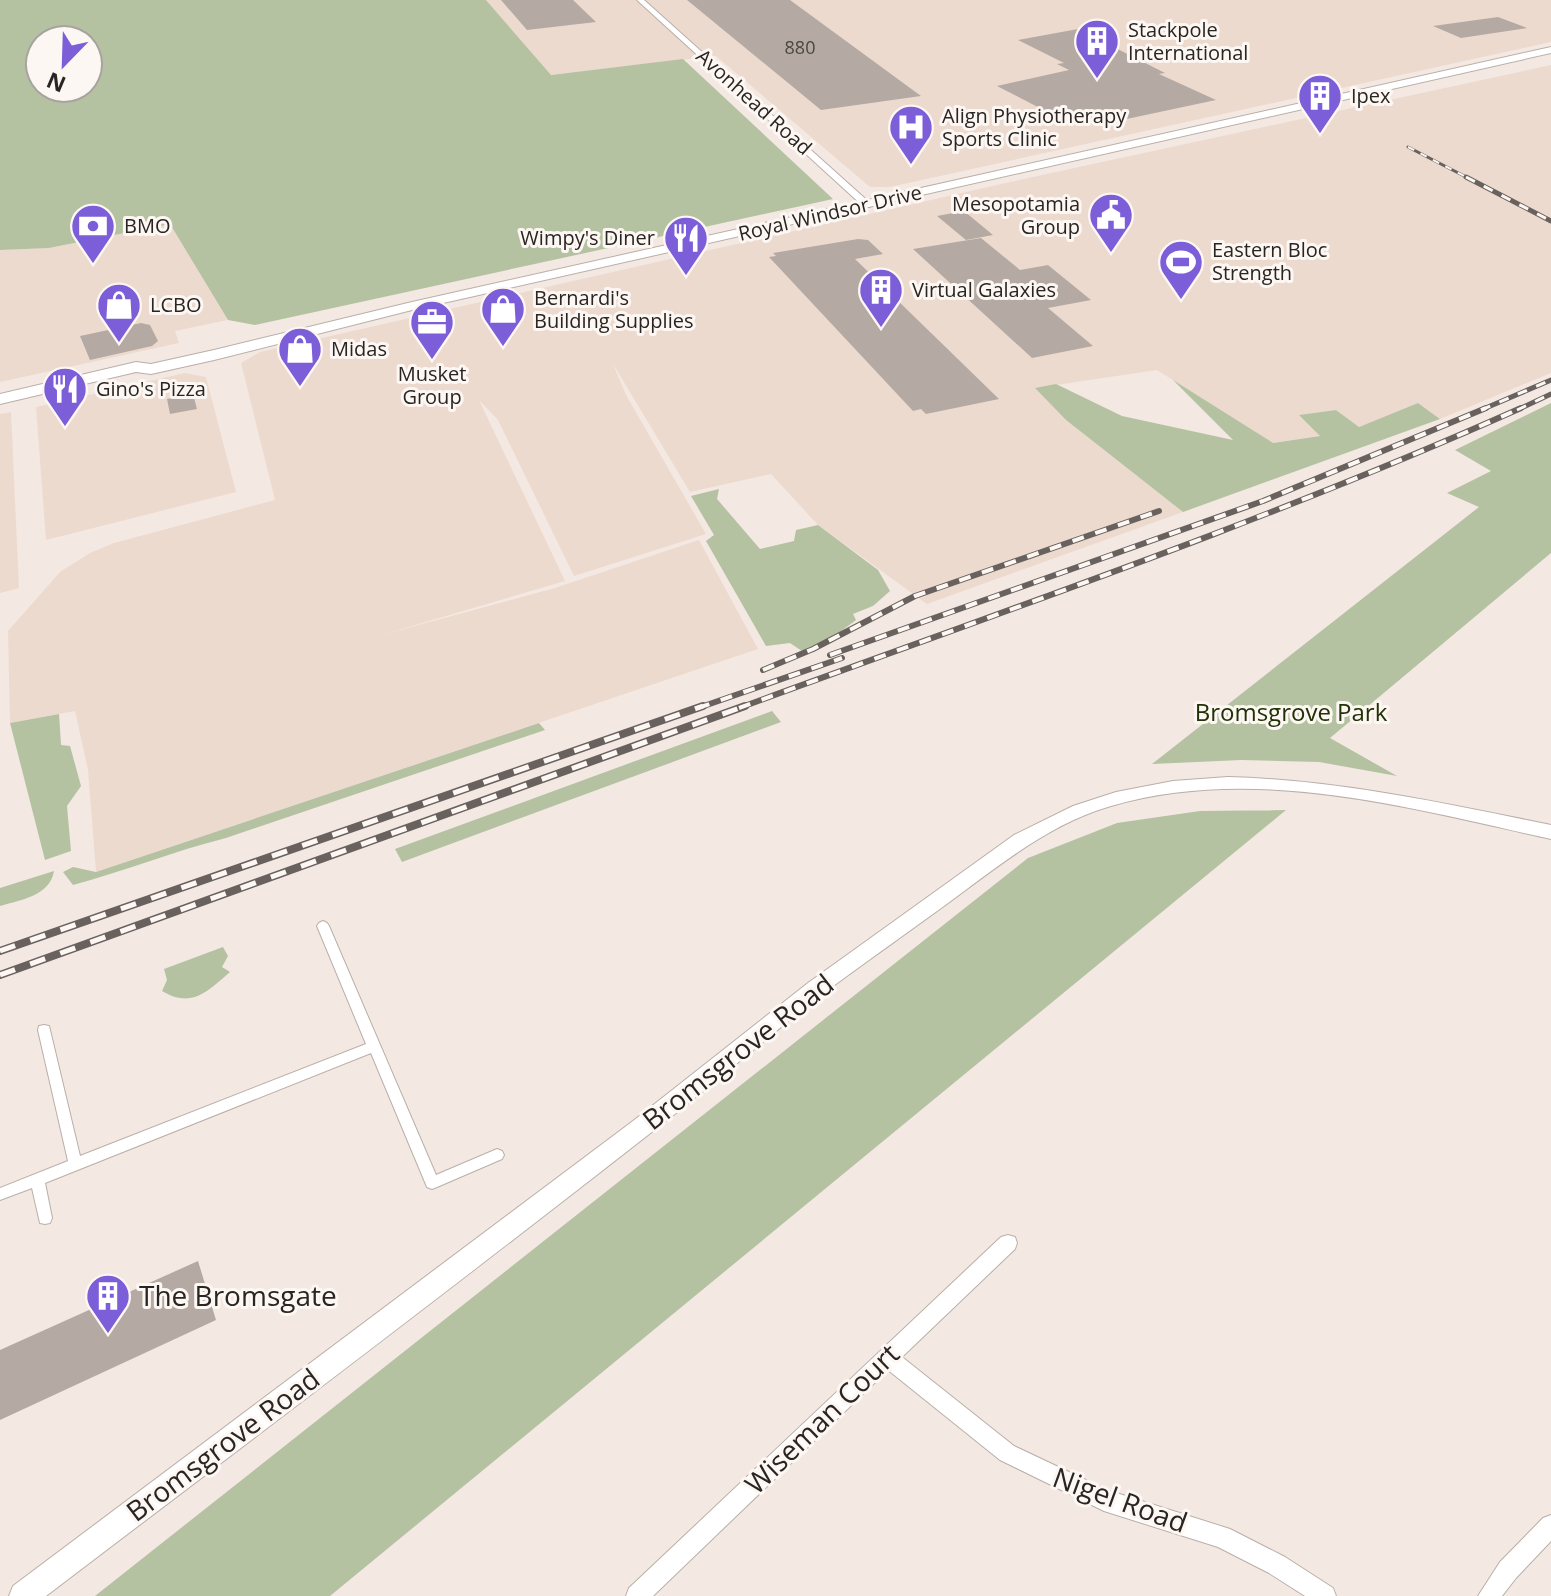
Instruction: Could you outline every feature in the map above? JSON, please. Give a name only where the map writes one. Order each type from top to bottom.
[{"type":"main road","name":"Royal Windsor Drive","points":[[0,399],[136,367],[147,360],[285,330],[295,333],[1551,50]]},
{"type":"street","name":"Avonhead Road","points":[[640,0],[867,205]]},
{"type":"street","name":"Bromsgrove Road","points":[[23,1596],[629,1137],[815,989],[1021,840],[1057,821],[1114,799],[1163,789],[1222,783],[1309,784],[1551,832]]},
{"type":"street","points":[[323,926],[432,1183],[497,1155]]},
{"type":"street","points":[[44,1030],[75,1163]]},
{"type":"street","points":[[0,1194],[375,1046]]},
{"type":"street","points":[[37,1180],[45,1218]]},
{"type":"street","name":"Wiseman Court","points":[[637,1596],[1008,1243]]},
{"type":"street","name":"Nigel Road","points":[[887,1357],[1007,1453],[1104,1500],[1222,1537],[1277,1565],[1325,1596]]},
{"type":"street","points":[[1489,1596],[1508,1570],[1551,1526]]},
{"type":"shaded area","points":[[486,0],[1551,0],[1551,42],[890,187],[870,187],[716,56],[550,75]]},
{"type":"shaded area","points":[[1551,65],[1551,373],[1440,419],[1418,403],[1359,427],[1336,410],[1300,415],[1320,436],[1272,443],[1157,370],[1036,388],[1066,420],[1183,512],[927,604],[818,525],[771,474],[690,492],[613,364],[626,395],[706,534],[574,576],[498,420],[479,400],[565,581],[385,634],[555,588],[699,540],[758,649],[96,872],[88,770],[75,711],[10,723],[8,631],[60,572],[90,553],[114,543],[275,500],[241,363],[260,352],[1019,180]]},
{"type":"shaded area","points":[[170,224],[228,320],[175,331],[179,343],[0,382],[0,250],[49,248]]},
{"type":"shaded area","points":[[185,373],[206,377],[236,492],[46,540],[36,407]]},
{"type":"shaded area","points":[[11,412],[19,588],[0,593],[0,414]]},
{"type":"green space","points":[[0,0],[486,0],[551,75],[683,59],[833,199],[255,325],[228,320],[170,224],[49,248],[0,250]]},
{"type":"green space","points":[[1173,380],[1273,443],[1320,436],[1299,415],[1336,410],[1359,427],[1418,403],[1440,419],[1183,512],[1066,420],[1035,388],[1056,384],[1122,416],[1233,440]]},
{"type":"green space","name":"Bromsgrove Park","points":[[1551,403],[1551,553],[1330,738],[1397,776],[1319,762],[1241,760],[1152,764],[1479,507],[1447,493],[1491,471],[1455,450]]},
{"type":"green space","points":[[719,489],[717,499],[760,549],[794,541],[796,530],[818,525],[878,570],[890,591],[873,606],[853,614],[856,620],[821,646],[802,651],[790,643],[766,646],[706,541],[714,535],[691,496]]},
{"type":"green space","points":[[772,711],[781,722],[402,862],[395,849]]},
{"type":"green space","points":[[59,714],[61,745],[70,746],[81,786],[67,806],[71,851],[45,860],[10,723]]},
{"type":"green space","points":[[539,723],[545,730],[112,874],[73,885],[63,872],[73,867],[96,872]]},
{"type":"green space","points":[[1286,810],[330,1596],[95,1596],[1028,858],[1117,823],[1200,811]]},
{"type":"green space","points":[[54,871],[47,886],[40,891],[0,906],[0,888]]},
{"type":"green space","points":[[223,947],[228,956],[222,967],[230,972],[207,991],[191,998],[182,998],[162,991],[167,980],[164,969]]},
{"type":"building","points":[[501,0],[573,0],[596,22],[527,30]]},
{"type":"building","points":[[687,0],[790,0],[921,96],[821,110]]},
{"type":"building","points":[[1498,17],[1527,28],[1461,38],[1433,26]]},
{"type":"building","name":"Stackpole International","points":[[1078,29],[1165,73],[1159,74],[1216,100],[1122,120],[1113,117],[1080,124],[1067,118],[1061,119],[997,86],[1069,70],[1057,64],[1064,63],[1018,40]]},
{"type":"building","points":[[964,211],[993,235],[966,240],[937,216]]},
{"type":"building","points":[[981,238],[1020,270],[1048,265],[1091,300],[1048,308],[1093,346],[1032,358],[913,249]]},
{"type":"building","name":"Virtual Galaxies","points":[[868,240],[883,254],[855,259],[999,399],[926,414],[921,409],[913,411],[769,257],[776,256],[773,253]]},
{"type":"building","name":"LCBO","points":[[141,323],[150,325],[158,341],[152,346],[90,360],[80,336]]},
{"type":"building","points":[[193,394],[197,409],[170,414],[167,399]]},
{"type":"building","name":"The Bromsgate","points":[[198,1261],[216,1320],[0,1420],[0,1350]]},
{"type":"railway","points":[[1408,147],[1470,179]]},
{"type":"railway","points":[[1466,177],[1551,221]]},
{"type":"railway","points":[[1481,410],[1551,380]]},
{"type":"railway","points":[[1517,410],[1551,394]]},
{"type":"railway","points":[[830,655],[1263,501],[1486,408]]},
{"type":"railway","points":[[739,708],[1231,528],[1521,408]]},
{"type":"railway","points":[[763,670],[813,649],[915,596],[1159,511]]},
{"type":"railway","points":[[698,708],[842,658]]},
{"type":"railway","points":[[0,951],[703,706]]},
{"type":"railway","points":[[0,975],[745,706]]},
{"type":"place","name":"Stackpole International","points":[[1097,80]]},
{"type":"place","name":"Ipex","points":[[1320,135]]},
{"type":"place","name":"Align Physiotherapy Sports Clinic","points":[[911,166]]},
{"type":"place","name":"Mesopotamia Group","points":[[1111,254]]},
{"type":"place","name":"BMO","points":[[93,265]]},
{"type":"place","name":"Wimpy's Diner","points":[[686,277]]},
{"type":"place","name":"Eastern Bloc Strength","points":[[1181,301]]},
{"type":"place","name":"Virtual Galaxies","points":[[881,329]]},
{"type":"place","name":"LCBO","points":[[119,344]]},
{"type":"place","name":"Bernardi's Building Supplies","points":[[503,348]]},
{"type":"place","name":"Musket Group","points":[[432,361]]},
{"type":"place","name":"Midas","points":[[300,388]]},
{"type":"place","name":"Gino's Pizza","points":[[65,428]]},
{"type":"place","name":"The Bromsgate","points":[[108,1335]]}]
